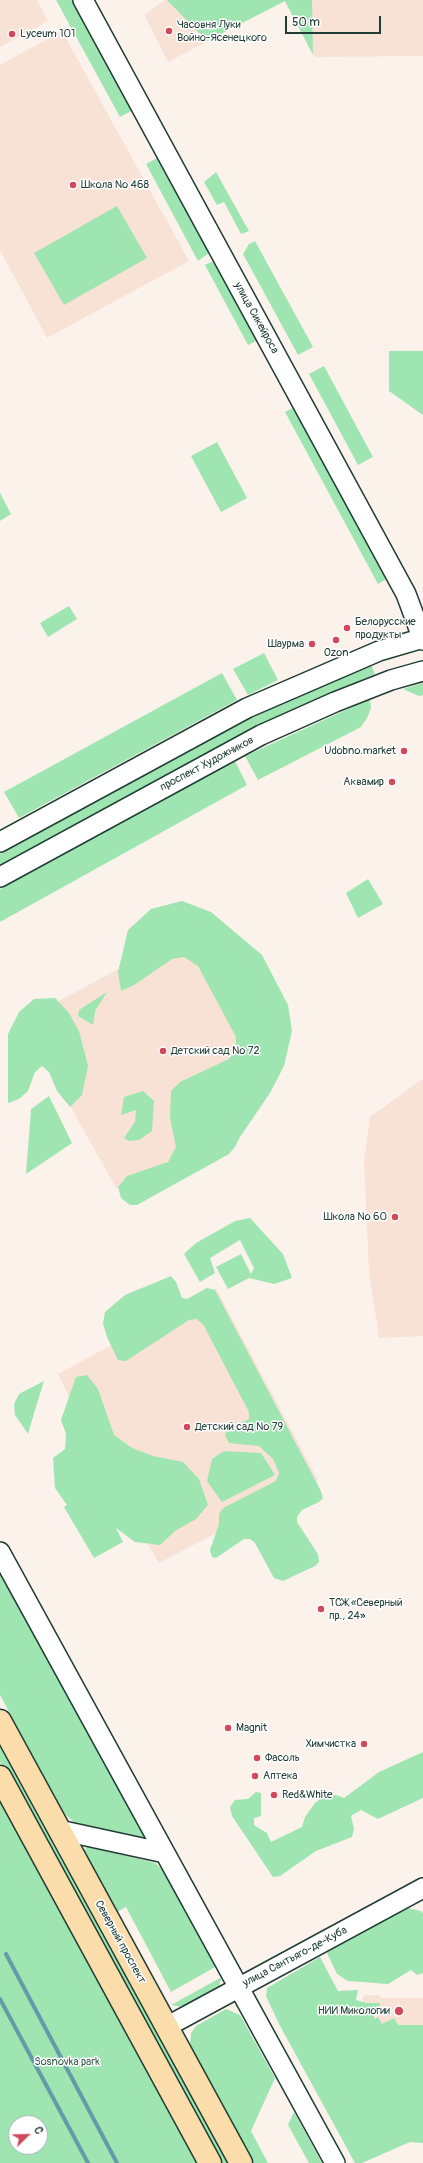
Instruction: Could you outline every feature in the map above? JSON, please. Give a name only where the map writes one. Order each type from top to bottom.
[{"type":"main road","name":"Северный проспект","points":[[0,1721],[241,2163]]},
{"type":"main road","points":[[0,1778],[210,2163]]},
{"type":"street","name":"улица Сикейроса","points":[[83,0],[406,594],[423,639]]},
{"type":"street","name":"улица Сикейроса","points":[[96,0],[417,591],[423,607]]},
{"type":"street","points":[[0,842],[247,708],[379,651],[423,639]]},
{"type":"street","name":"проспект Художников","points":[[0,877],[261,735],[335,702],[390,680],[423,671]]},
{"type":"street","points":[[0,1552],[335,2163]]},
{"type":"street","points":[[60,1830],[165,1853]]},
{"type":"street","name":"улица Сантьяго-де-Куба","points":[[166,2027],[423,1888]]},
{"type":"shaded area","name":"Lyceum 101","points":[[0,0],[37,0],[48,21],[0,47]]},
{"type":"shaded area","points":[[165,0],[423,0],[423,56],[315,57],[284,1],[168,62],[144,15]]},
{"type":"shaded area","name":"Школа № 468","points":[[62,31],[189,261],[47,338],[0,250],[0,65]]},
{"type":"shaded area","name":"Детский сад № 72","points":[[215,917],[284,1040],[233,1128],[116,1188],[46,1063],[55,1003]]},
{"type":"shaded area","name":"Школа № 60","points":[[423,1080],[423,1336],[379,1338],[369,1272],[364,1162],[370,1117]]},
{"type":"shaded area","name":"Детский сад № 79","points":[[216,1288],[318,1480],[159,1563],[112,1484],[58,1374]]},
{"type":"shaded area","points":[[366,1995],[380,1995],[380,1998],[423,1998],[423,2127],[363,2001],[363,1997]]},
{"type":"green space","points":[[56,0],[73,0],[133,110],[120,117]]},
{"type":"green space","points":[[167,0],[312,0],[313,55],[285,1],[207,41]]},
{"type":"green space","points":[[159,157],[210,250],[209,253],[198,261],[146,164]]},
{"type":"green space","points":[[216,172],[249,231],[241,234],[224,202],[217,205],[204,182]]},
{"type":"green space","points":[[117,206],[147,258],[64,305],[34,253]]},
{"type":"green space","points":[[255,241],[313,347],[298,355],[243,254],[249,244]]},
{"type":"green space","points":[[211,262],[218,264],[258,340],[248,345],[205,265]]},
{"type":"green space","points":[[389,351],[423,351],[423,415],[389,391]]},
{"type":"green space","points":[[324,366],[373,457],[358,465],[309,374]]},
{"type":"green space","points":[[295,407],[388,578],[378,584],[285,412]]},
{"type":"green space","points":[[217,442],[247,498],[221,512],[191,456]]},
{"type":"green space","points":[[0,493],[11,514],[0,521]]},
{"type":"green space","points":[[69,606],[77,619],[48,637],[40,623]]},
{"type":"green space","points":[[264,653],[278,680],[248,695],[233,669]]},
{"type":"green space","points":[[371,664],[375,674],[257,726],[0,866],[0,854],[251,718]]},
{"type":"green space","points":[[222,673],[237,700],[19,818],[4,792]]},
{"type":"green space","points":[[423,683],[423,695],[419,696],[403,689]]},
{"type":"green space","points":[[370,699],[371,708],[361,727],[258,780],[245,756]]},
{"type":"green space","points":[[235,761],[247,785],[0,922],[0,889]]},
{"type":"green space","points":[[368,879],[383,904],[358,918],[346,893]]},
{"type":"green space","points":[[182,901],[211,912],[262,955],[288,1005],[292,1031],[284,1066],[270,1093],[229,1154],[137,1205],[130,1205],[121,1198],[118,1187],[127,1176],[168,1162],[176,1147],[170,1118],[171,1091],[180,1082],[229,1059],[236,1049],[236,1037],[198,966],[184,957],[172,959],[134,985],[121,991],[118,972],[128,930],[151,909]]},
{"type":"green space","points":[[107,992],[95,1011],[93,1025],[78,1016],[79,1010]]},
{"type":"green space","points":[[55,998],[69,1013],[79,1031],[88,1066],[82,1095],[70,1107],[57,1091],[49,1072],[42,1066],[35,1072],[28,1091],[19,1099],[8,1103],[8,1034],[19,1012],[34,999]]},
{"type":"green space","points":[[143,1091],[154,1101],[152,1131],[139,1140],[129,1141],[124,1138],[135,1122],[136,1110],[121,1115],[124,1097]]},
{"type":"green space","points":[[49,1096],[72,1143],[26,1174],[31,1109]]},
{"type":"green space","points":[[250,1218],[283,1254],[292,1278],[274,1284],[249,1278],[228,1289],[216,1267],[241,1254],[251,1274],[254,1268],[240,1240],[210,1258],[215,1273],[200,1282],[184,1254],[196,1243],[235,1221]]},
{"type":"green space","points":[[171,1276],[176,1282],[182,1298],[187,1299],[207,1288],[215,1290],[321,1491],[323,1498],[319,1502],[302,1510],[297,1517],[297,1522],[318,1554],[319,1562],[315,1566],[283,1581],[274,1578],[255,1543],[250,1539],[244,1539],[216,1558],[212,1557],[210,1550],[219,1524],[219,1514],[223,1508],[276,1481],[279,1473],[273,1459],[259,1446],[229,1443],[225,1435],[228,1429],[249,1419],[249,1412],[204,1326],[197,1319],[189,1320],[126,1361],[118,1360],[107,1337],[103,1323],[105,1312],[125,1295]]},
{"type":"green space","points":[[87,1375],[98,1389],[114,1435],[132,1448],[153,1456],[183,1462],[199,1479],[208,1505],[196,1519],[175,1531],[160,1545],[135,1542],[116,1528],[123,1542],[94,1558],[64,1507],[67,1505],[55,1488],[53,1458],[65,1449],[66,1434],[61,1420],[76,1377]]},
{"type":"green space","points":[[44,1381],[28,1434],[15,1415],[14,1404],[19,1394]]},
{"type":"green space","points":[[224,1451],[261,1453],[275,1475],[222,1502],[207,1481],[212,1459]]},
{"type":"green space","points":[[0,1571],[143,1831],[143,1837],[137,1839],[88,1827],[75,1823],[64,1813],[0,1695]]},
{"type":"green space","points":[[0,1745],[229,2163],[218,2163],[0,1762]]},
{"type":"green space","points":[[423,1752],[423,1798],[378,1819],[361,1810],[351,1816],[354,1829],[352,1837],[316,1851],[280,1876],[273,1877],[232,1816],[230,1807],[235,1800],[248,1799],[256,1792],[261,1793],[261,1816],[254,1818],[254,1825],[267,1833],[271,1842],[302,1827],[305,1817],[315,1803],[326,1795],[336,1795],[344,1798],[379,1772]]},
{"type":"green space","name":"Sosnovka park","points":[[0,1803],[120,2023],[197,2163],[0,2163]]},
{"type":"green space","points":[[87,1846],[155,1863],[165,1872],[217,1966],[171,1992],[126,1907],[117,1912],[84,1851]]},
{"type":"green space","points":[[408,1908],[421,1911],[423,1913],[423,1973],[417,1975],[411,1970],[388,1984],[348,1981],[337,1974],[327,1953],[329,1951]]},
{"type":"green space","points":[[320,1957],[338,1991],[358,1990],[356,2000],[366,2003],[380,2003],[380,2009],[372,2013],[375,2019],[378,2017],[382,2024],[394,2018],[398,2025],[423,2025],[423,2143],[410,2142],[362,2163],[355,2163],[279,2024],[266,1996],[267,1988]]},
{"type":"green space","points":[[222,1977],[218,1989],[183,2007],[171,2005]]},
{"type":"green space","points":[[226,2009],[240,2015],[275,2078],[251,2131],[268,2163],[254,2163],[190,2045],[191,2033],[196,2026]]},
{"type":"green space","points":[[294,2112],[322,2163],[309,2163],[288,2125]]},
{"type":"waterway","points":[[6,1954],[117,2163]]},
{"type":"waterway","points":[[0,1999],[88,2163]]},
{"type":"place","name":"Часовня Луки Войно-Ясенецкого","points":[[169,31]]},
{"type":"place","name":"Lyceum 101","points":[[12,34]]},
{"type":"place","name":"Школа № 468","points":[[73,185]]},
{"type":"place","name":"Белорусские продукты","points":[[347,628]]},
{"type":"place","name":"Ozon","points":[[336,640]]},
{"type":"place","name":"Шаурма","points":[[312,644]]},
{"type":"place","name":"Udobno.market","points":[[404,751]]},
{"type":"place","name":"Аквамир","points":[[392,782]]},
{"type":"place","name":"Детский сад № 72","points":[[163,1051]]},
{"type":"place","name":"Школа № 60","points":[[395,1217]]},
{"type":"place","name":"Детский сад № 79","points":[[187,1427]]},
{"type":"place","name":"ТСЖ «Северный пр., 24»","points":[[321,1609]]},
{"type":"place","name":"Magnit","points":[[228,1728]]},
{"type":"place","name":"Химчистка","points":[[364,1744]]},
{"type":"place","name":"Фасоль","points":[[257,1758]]},
{"type":"place","name":"Аптека","points":[[255,1776]]},
{"type":"place","name":"Red&White","points":[[274,1795]]},
{"type":"place","name":"НИИ Микологии","points":[[399,2011]]}]
